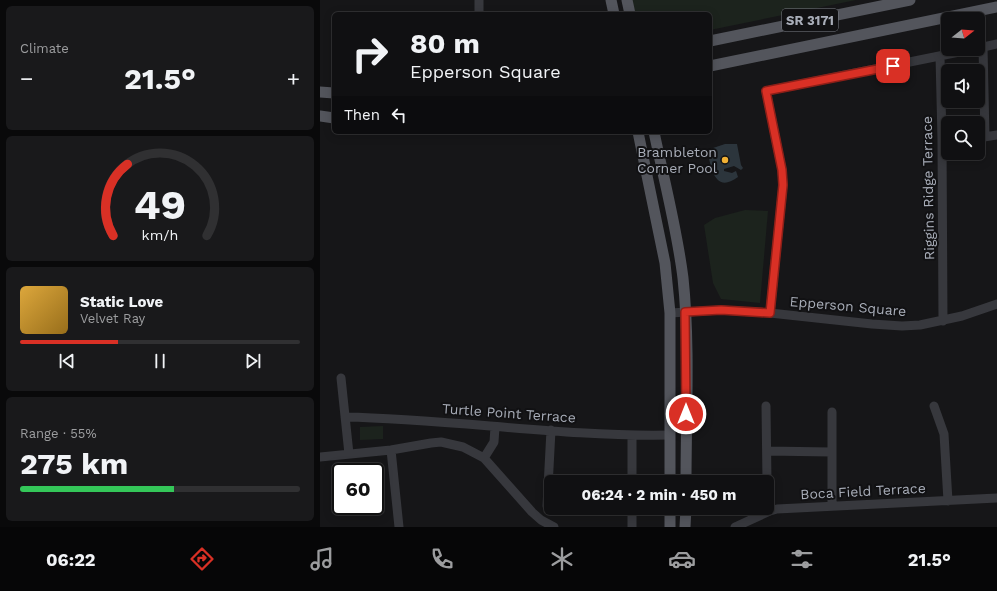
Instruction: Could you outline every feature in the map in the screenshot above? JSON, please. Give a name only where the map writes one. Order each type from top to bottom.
[{"type":"main road","points":[[611,0],[614,12]]},
{"type":"main road","points":[[627,0],[630,12]]},
{"type":"main road","name":"SR 3171","points":[[712,41],[910,0]]},
{"type":"main road","name":"SR 3171","points":[[712,66],[997,7]]},
{"type":"main road","points":[[320,92],[332,93]]},
{"type":"main road","points":[[320,116],[332,118]]},
{"type":"main road","points":[[638,134],[665,264],[670,313],[670,475]]},
{"type":"main road","points":[[654,134],[678,249],[682,278],[685,312],[686,475]]},
{"type":"main road","points":[[670,515],[670,527]]},
{"type":"main road","points":[[685,527],[686,515]]},
{"type":"street","points":[[479,0],[479,12]]},
{"type":"street","points":[[985,47],[997,44]]},
{"type":"street","points":[[770,313],[783,185],[782,170],[766,91],[940,56]]},
{"type":"street","name":"Riggins Ridge Terrace","points":[[940,56],[944,116]]},
{"type":"street","points":[[981,56],[981,116]]},
{"type":"street","points":[[985,137],[997,135]]},
{"type":"street","name":"Riggins Ridge Terrace","points":[[943,320],[945,160]]},
{"type":"street","name":"Epperson Square","points":[[670,313],[721,310],[770,313],[902,326],[920,325],[962,316],[997,304]]},
{"type":"street","points":[[341,378],[349,454]]},
{"type":"street","points":[[766,406],[767,475]]},
{"type":"street","points":[[934,406],[944,434],[948,501]]},
{"type":"street","points":[[832,412],[832,506]]},
{"type":"street","name":"Turtle Point Terrace","points":[[345,417],[632,436],[670,435]]},
{"type":"street","points":[[484,458],[494,442],[495,427]]},
{"type":"street","points":[[549,475],[551,430]]},
{"type":"street","points":[[632,436],[632,475]]},
{"type":"street","points":[[320,457],[391,450],[441,442],[463,447],[484,458],[532,512],[541,520],[554,527]]},
{"type":"street","points":[[391,450],[399,527]]},
{"type":"street","points":[[767,451],[831,452]]},
{"type":"street","name":"Boca Field Terrace","points":[[774,510],[786,508],[997,498]]},
{"type":"street","points":[[632,515],[632,527]]},
{"type":"street","name":"Boca Field Terrace","points":[[735,527],[761,515]]},
{"type":"shaded area","points":[[632,0],[856,0],[712,30],[712,12],[635,12]]},
{"type":"shaded area","name":"Brambleton Corner Pool","points":[[725,144],[737,144],[741,165],[743,168],[741,170],[734,166],[724,169],[724,171],[732,173],[736,171],[738,177],[730,182],[724,183],[719,181],[715,176],[710,164],[707,150]]},
{"type":"shaded area","points":[[745,210],[768,211],[760,303],[721,299],[713,283],[704,225],[715,218]]},
{"type":"shaded area","points":[[383,426],[383,439],[360,440],[360,427]]},
{"type":"place","name":"Brambleton Corner Pool","points":[[725,160]]},
{"type":"route","points":[[686,414],[685,312],[721,310],[770,313],[783,185],[782,170],[766,91],[893,66]]}]
